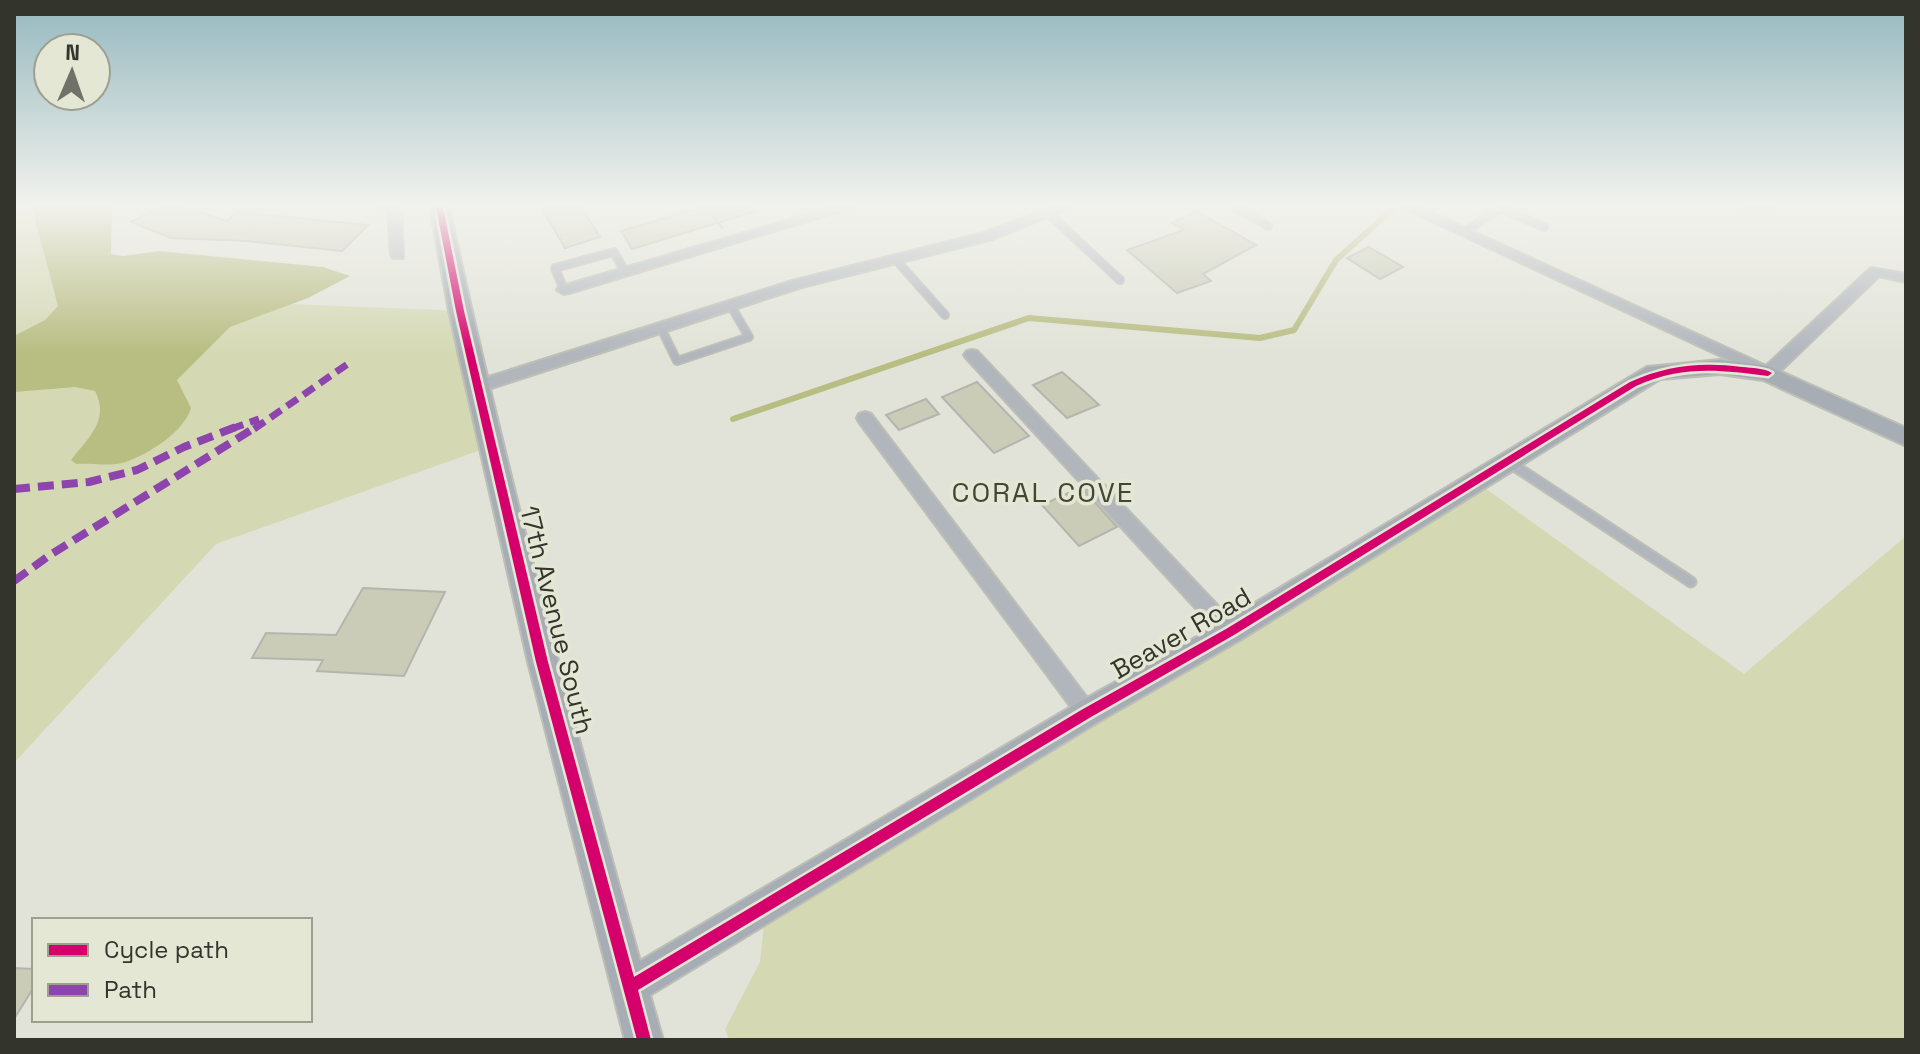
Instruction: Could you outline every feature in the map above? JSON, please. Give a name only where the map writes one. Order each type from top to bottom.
[{"type":"street","name":"17th Avenue South","points":[[450,256],[542,662],[644,1040]]},
{"type":"street","points":[[564,290],[679,256]]},
{"type":"street","points":[[479,386],[797,284],[915,256]]},
{"type":"street","points":[[1516,256],[1768,373],[1876,271],[1906,278]]},
{"type":"street","points":[[972,355],[1230,632]]},
{"type":"street","name":"Beaver Road","points":[[630,987],[1087,713],[1230,632],[1655,372],[1720,367],[1768,373],[1906,438]]},
{"type":"street","points":[[865,418],[1087,713]]},
{"type":"lane","points":[[564,290],[555,268],[599,256]]},
{"type":"lane","points":[[616,256],[625,272]]},
{"type":"lane","points":[[1094,256],[1120,280]]},
{"type":"lane","points":[[897,261],[945,315]]},
{"type":"lane","points":[[661,328],[677,361],[749,337],[731,306]]},
{"type":"lane","points":[[1507,461],[1691,582]]},
{"type":"shaded area","points":[[14,256],[71,256],[69,295],[460,311],[492,446],[216,544],[14,763]]},
{"type":"shaded area","points":[[45,256],[212,256],[323,267],[350,276],[308,298],[230,327],[177,380],[191,408],[174,433],[135,458],[108,465],[76,464],[71,460],[98,420],[99,401],[95,391],[75,387],[14,392],[14,336],[45,320],[58,306]]},
{"type":"shaded area","points":[[1475,481],[1744,674],[1906,536],[1906,1040],[729,1040],[725,1029],[760,962],[766,906]]},
{"type":"building","points":[[1134,256],[1236,256],[1203,274],[1211,281],[1177,293]]},
{"type":"building","points":[[1385,256],[1403,267],[1380,279],[1347,258]]},
{"type":"building","points":[[1062,372],[1099,405],[1067,418],[1033,385]]},
{"type":"building","points":[[977,382],[1029,436],[994,453],[942,397]]},
{"type":"building","points":[[926,399],[939,414],[899,430],[886,415]]},
{"type":"building","points":[[1081,487],[1117,527],[1079,546],[1042,505]]},
{"type":"building","points":[[363,588],[445,592],[404,676],[317,671],[323,660],[252,658],[266,633],[336,635]]},
{"type":"building","points":[[14,968],[32,969],[32,990],[14,1019]]},
{"type":"waterway","points":[[733,419],[1029,318],[1260,338],[1294,330],[1340,256]]},
{"type":"marked path","points":[[14,581],[50,555],[247,434],[352,361]]},
{"type":"marked path","points":[[14,489],[89,482],[137,470],[184,447],[259,419]]},
{"type":"cycle path","points":[[449,256],[542,662],[644,1040]]},
{"type":"cycle path","points":[[630,987],[1087,713],[1230,632],[1633,384],[1650,376],[1683,368],[1768,373]]},
{"type":"district","name":"CORAL COVE","points":[[1043,492]]}]
